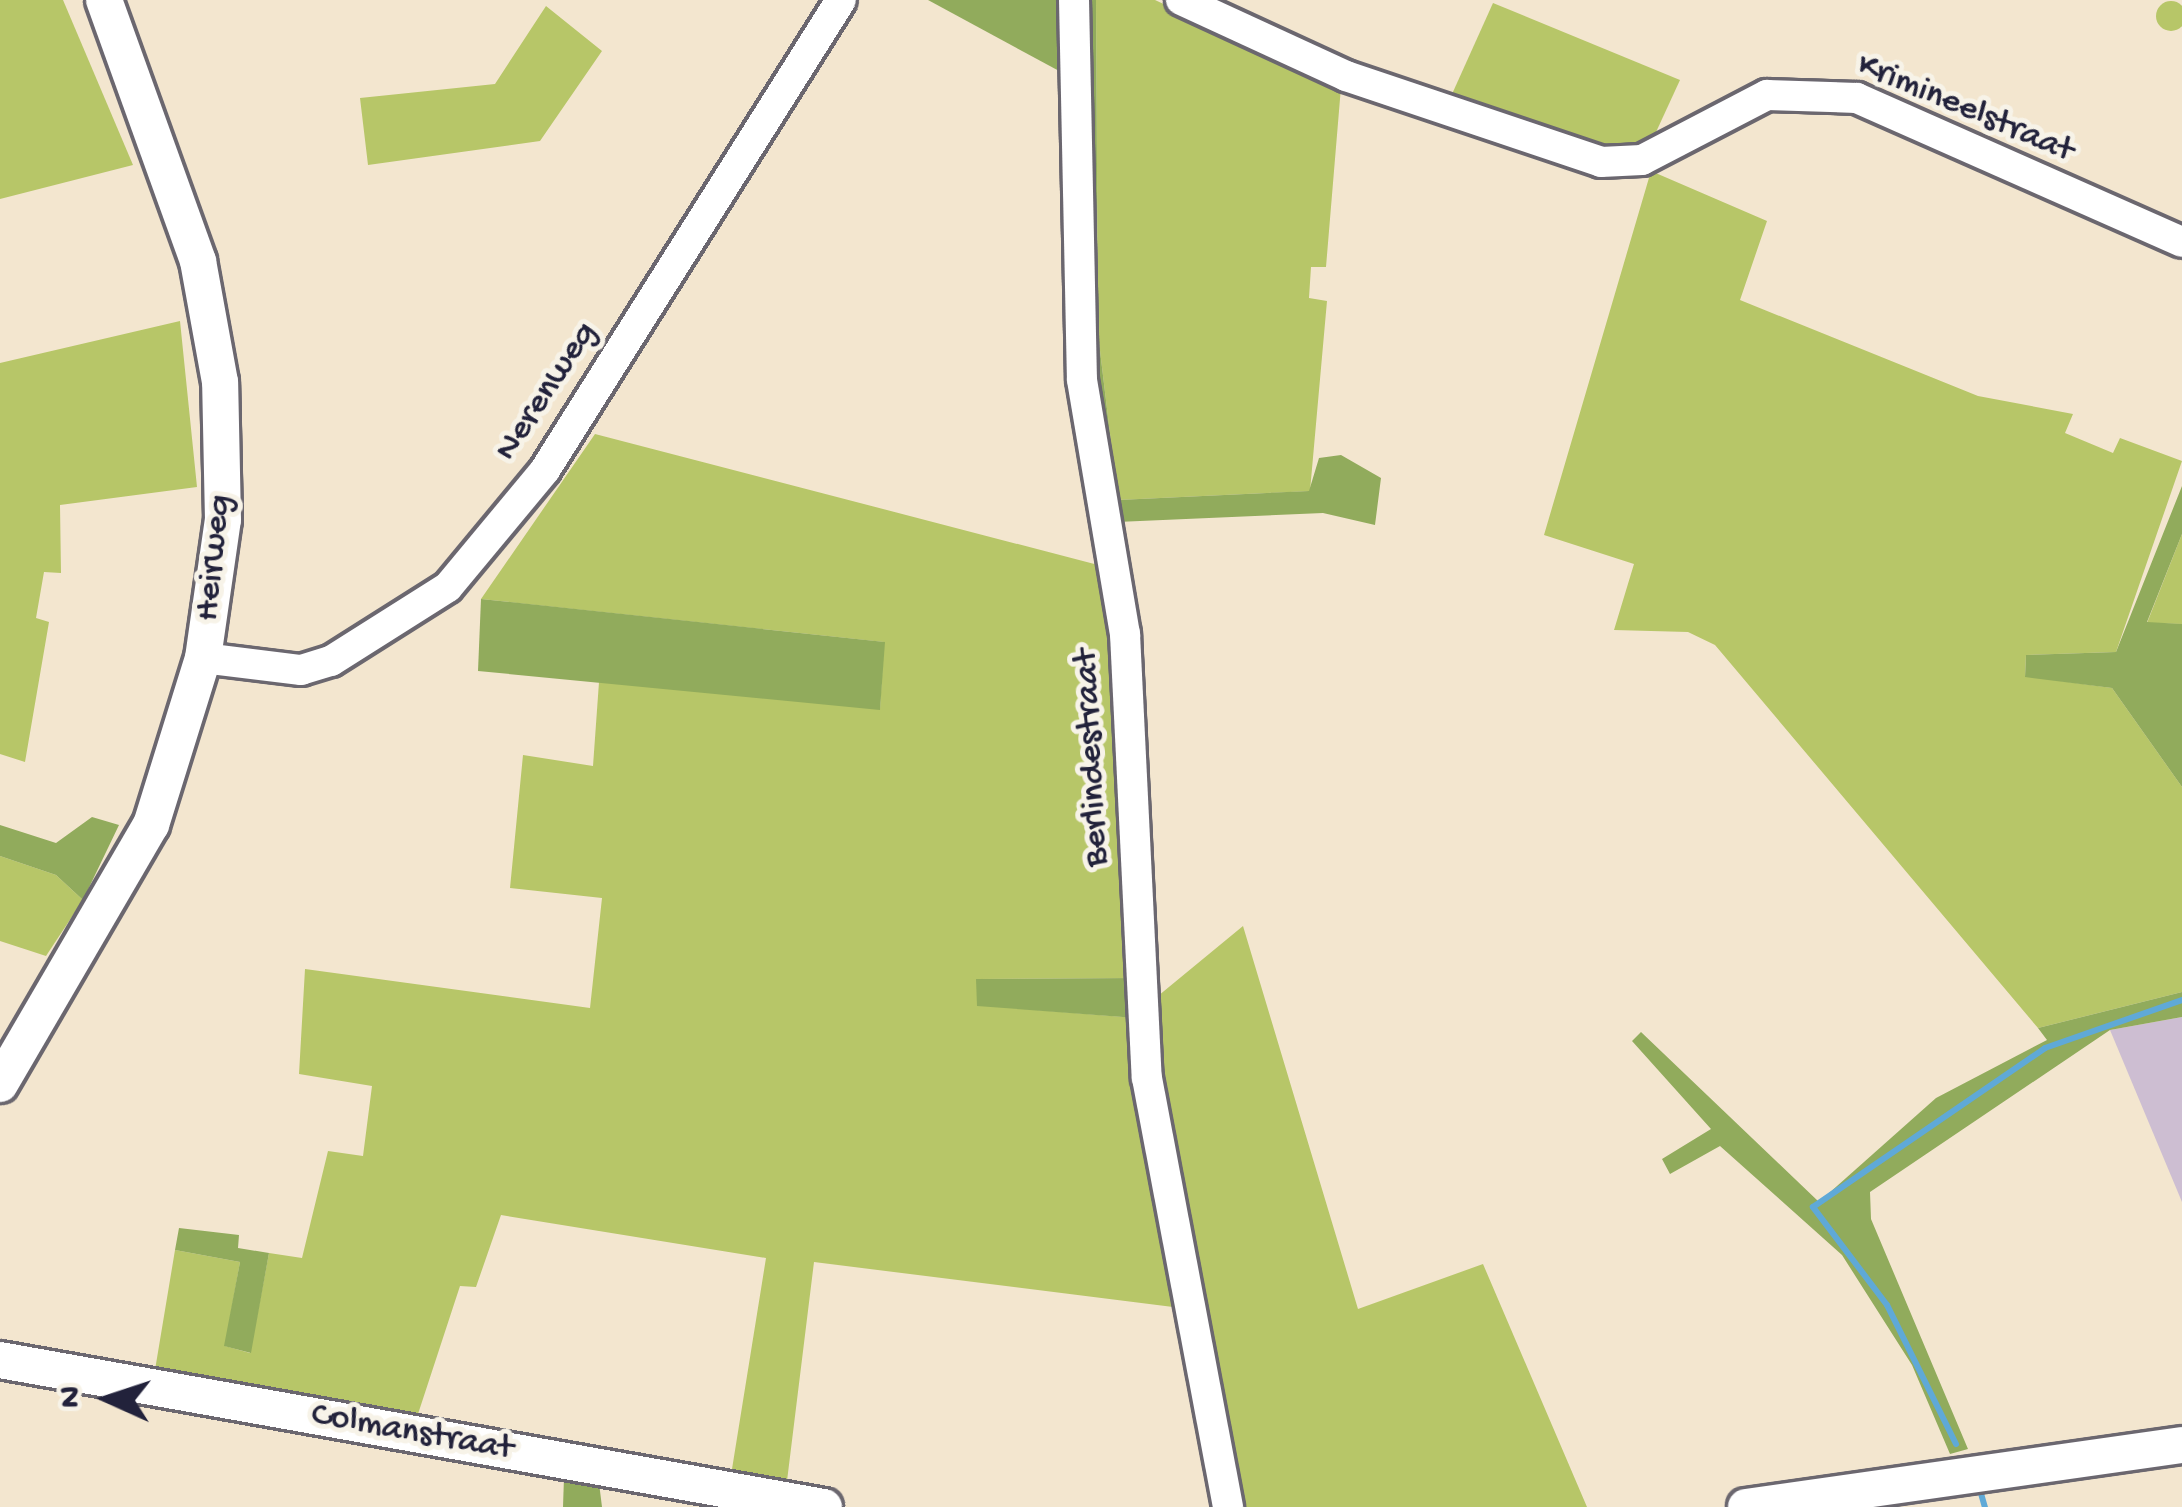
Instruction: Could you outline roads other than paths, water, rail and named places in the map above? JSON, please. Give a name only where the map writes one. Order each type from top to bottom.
[{"type":"main road","name":"Heirweg","points":[[0,1084],[152,825],[203,658],[223,520],[220,382],[183,205],[104,0]]},
{"type":"main road","name":"Colmanstraat","points":[[0,1360],[824,1507]]},
{"type":"main road","points":[[1746,1507],[2182,1445]]},
{"type":"street","name":"Nerenweg","points":[[203,658],[301,670],[331,661],[461,574],[545,470],[842,0]]},
{"type":"street","name":"Berlindestraat","points":[[1074,0],[1082,380],[1125,634],[1148,1078],[1228,1507]]},
{"type":"street","name":"Krimineelstraat","points":[[1180,0],[1346,76],[1601,162],[1642,160],[1767,95],[1857,98],[2182,242]]},
{"type":"waterway","points":[[1956,1444],[1887,1305],[1813,1207],[2045,1048],[2182,1000]]},
{"type":"waterway","points":[[1980,1490],[1985,1507]]}]
